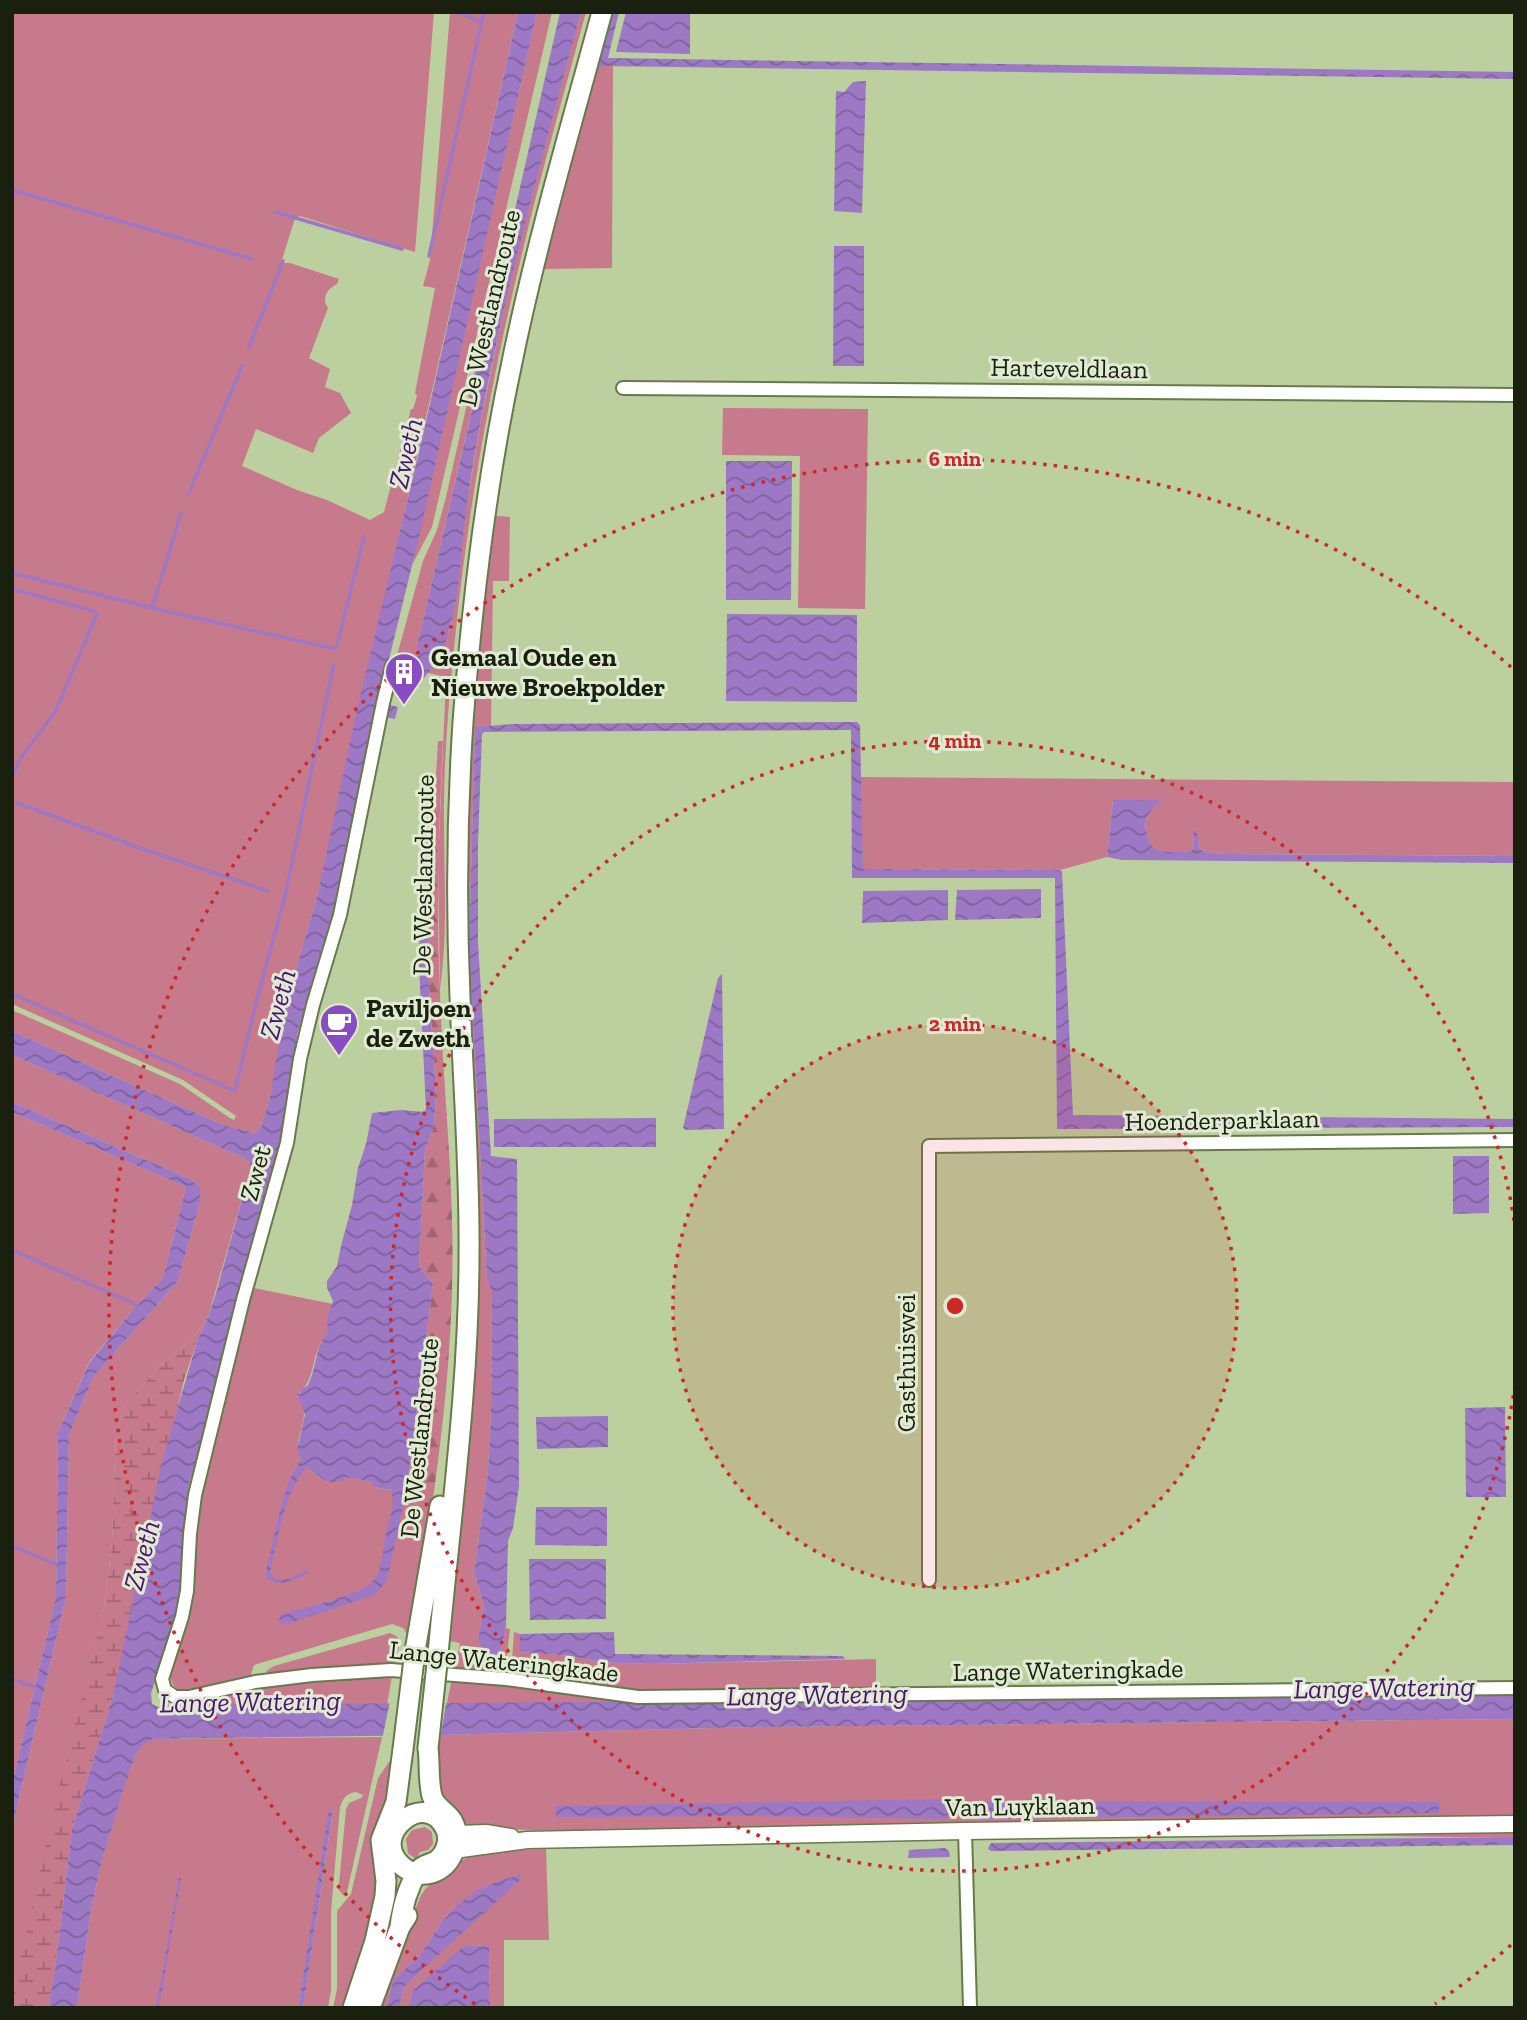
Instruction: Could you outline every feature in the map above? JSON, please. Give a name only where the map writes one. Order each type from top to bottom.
[{"type":"main road","name":"De Westlandroute","points":[[375,1941],[386,1881],[381,1840],[396,1802],[415,1651],[450,1434],[457,1342],[458,1206],[447,890],[450,769],[460,634],[475,509],[500,368],[526,255],[591,12]]},
{"type":"main road","name":"De Westlandroute","points":[[434,1811],[428,1748],[463,1406],[469,1307],[468,1203],[459,992],[458,836],[470,645],[484,524],[510,370],[536,256],[602,12]]},
{"type":"main road","name":"De Westlandroute","points":[[402,1749],[410,1811],[408,1816]]},
{"type":"main road","points":[[370,2008],[400,1927],[402,1912],[416,1870],[443,1854],[448,1840],[452,1838],[452,1820],[434,1811],[408,1816],[397,1826],[392,1840],[394,1855],[416,1870]]},
{"type":"main road","name":"De Westlandroute","points":[[353,2008],[375,1941],[401,1877],[416,1870]]},
{"type":"street","name":"Harteveldlaan","points":[[623,388],[1515,395]]},
{"type":"street","name":"Zwet","points":[[165,1690],[162,1679],[182,1617],[187,1591],[195,1495],[246,1289],[287,1143],[300,1059],[340,915],[392,666]]},
{"type":"street","name":"Hoenderparklaan","points":[[929,1146],[1515,1140]]},
{"type":"street","name":"Gasthuiswei","points":[[929,1146],[929,1580]]},
{"type":"street","name":"Lange Wateringkade","points":[[165,1690],[175,1697],[189,1697],[255,1682],[391,1670],[506,1679],[638,1697],[1515,1689]]},
{"type":"street","name":"Van Luyklaan","points":[[452,1838],[461,1849],[527,1840],[1515,1824]]},
{"type":"street","points":[[965,1831],[970,2008]]},
{"type":"green space","points":[[12,12],[434,12],[415,252],[300,216],[295,218],[281,263],[290,263],[339,279],[326,294],[328,308],[309,358],[330,369],[325,387],[340,393],[351,413],[319,438],[313,453],[256,429],[242,466],[370,520],[384,512],[411,409],[417,396],[415,393],[435,288],[423,286],[430,260],[450,12],[518,12],[318,893],[298,962],[270,1097],[261,1127],[253,1133],[221,1124],[12,1031],[12,1010],[180,1084],[230,1118],[234,1120],[236,1116],[183,1080],[12,1004]]},
{"type":"green space","points":[[537,12],[552,12],[432,527],[412,565]]},
{"type":"green space","points":[[581,12],[586,12],[510,304],[482,443],[467,536],[447,735],[444,798],[445,918],[440,989],[438,864],[446,679],[428,673],[451,628],[465,516],[500,327],[519,243]]},
{"type":"green space","points":[[606,12],[613,12],[599,65],[613,66],[612,268],[544,269],[549,252],[544,250]]},
{"type":"green space","points":[[471,386],[473,405],[418,641],[417,672],[402,670],[396,659],[423,561],[437,530]]},
{"type":"green space","points":[[723,408],[868,409],[865,609],[798,608],[800,456],[722,455]]},
{"type":"green space","points":[[489,515],[510,517],[509,581],[493,581],[491,726],[475,727],[469,948],[487,1280],[492,1291],[488,1471],[474,1573],[484,1606],[478,1639],[500,1653],[506,1628],[510,1629],[505,1672],[502,1675],[455,1668],[460,1643],[450,1641],[454,1602],[450,1587],[460,1484],[463,864],[468,711]]},
{"type":"green space","points":[[438,741],[443,741],[438,866],[439,959],[453,1256],[448,1369],[430,1519],[406,1493],[433,1284],[419,1266],[425,1150],[434,1126],[436,1095],[429,987],[428,820],[434,810]]},
{"type":"green space","points":[[860,777],[1515,782],[1515,856],[1223,854],[1200,849],[1197,831],[1193,832],[1192,851],[1162,852],[1150,844],[1146,821],[1150,811],[1162,800],[1113,800],[1107,857],[1060,870],[863,869]]},
{"type":"green space","points":[[12,1055],[244,1158],[251,1167],[208,1317],[191,1339],[158,1368],[125,1405],[116,1434],[112,1541],[105,1604],[12,1995],[12,1828],[66,1597],[69,1435],[94,1376],[178,1281],[200,1202],[200,1187],[190,1179],[12,1102]]},
{"type":"green space","points":[[12,1112],[186,1187],[163,1278],[89,1362],[58,1432],[56,1597],[12,1784]]},
{"type":"green space","points":[[249,1287],[333,1304],[328,1332],[319,1347],[309,1378],[297,1396],[304,1415],[298,1449],[308,1467],[325,1480],[356,1479],[373,1483],[373,1487],[406,1493],[430,1519],[410,1639],[403,1628],[392,1624],[254,1665],[249,1680],[183,1692],[173,1684],[170,1671],[198,1502]]},
{"type":"green space","points":[[208,1317],[184,1380],[113,1696],[72,1829],[48,2008],[12,2008],[12,1995],[57,1796],[105,1604],[112,1541],[116,1434],[125,1405],[158,1368],[191,1339]]},
{"type":"green space","points":[[514,1632],[520,1634],[520,1652],[572,1656],[598,1662],[649,1664],[876,1659],[876,1691],[636,1693],[511,1675]]},
{"type":"green space","points":[[390,1633],[400,1641],[395,1667],[270,1675],[266,1671],[274,1666]]},
{"type":"green space","points":[[392,1676],[387,1705],[158,1707],[256,1687]]},
{"type":"green space","points":[[452,1678],[507,1683],[625,1703],[447,1703]]},
{"type":"green space","points":[[1515,1719],[1515,1837],[1381,1836],[981,1824],[604,1831],[478,1828],[463,1821],[448,1803],[436,1777],[440,1735],[752,1727]]},
{"type":"green space","points":[[382,1737],[347,1892],[343,1895],[339,1884],[346,1809],[349,1803],[363,1795],[356,1792],[350,1794],[340,1807],[331,1912],[331,1991],[328,2008],[303,2008],[333,1811],[330,1809],[298,2008],[77,2008],[91,1910],[102,1860],[125,1784],[136,1754],[144,1743],[153,1739]]},
{"type":"green space","points":[[389,1762],[394,1762],[381,1892],[344,2008],[333,2008],[337,1989],[337,1911],[351,1894],[378,1778]]},
{"type":"green space","points":[[425,1827],[432,1832],[433,1844],[428,1850],[420,1852],[416,1859],[408,1853],[406,1839],[412,1830]]},
{"type":"green space","points":[[546,1849],[549,1940],[504,1940],[504,2008],[490,2008],[489,1946],[466,1945],[412,1991],[408,2008],[399,2008],[404,1987],[522,1877],[455,1907],[420,1955],[394,1979],[386,2008],[378,2008],[426,1888],[467,1857],[509,1850]]},
{"type":"water","points":[[518,12],[537,12],[420,533],[379,700],[398,707],[395,719],[378,716],[333,922],[298,1031],[273,1180],[189,1485],[178,1604],[170,1639],[151,1693],[152,1704],[158,1707],[1515,1695],[1515,1719],[752,1727],[153,1739],[144,1744],[136,1754],[102,1860],[91,1910],[77,2008],[48,2008],[72,1829],[113,1696],[161,1466],[197,1341],[216,1293],[251,1167],[244,1158],[12,1055],[12,1031],[221,1124],[253,1133],[261,1127],[270,1097],[283,1021],[318,893],[356,714],[422,439]]},
{"type":"water","points":[[560,12],[581,12],[514,268],[485,397],[473,462],[455,607],[444,645],[424,678],[417,676],[418,641],[473,406],[471,386],[500,275]]},
{"type":"water","points":[[613,12],[619,12],[608,58],[1515,72],[1515,79],[599,66]]},
{"type":"water","points":[[626,12],[690,12],[690,54],[616,52]]},
{"type":"water","points":[[866,81],[862,213],[834,211],[836,91],[844,92],[853,82]]},
{"type":"water","points":[[834,246],[864,246],[864,366],[833,366]]},
{"type":"water","points":[[726,461],[792,461],[791,600],[726,600]]},
{"type":"water","points":[[727,614],[857,615],[857,702],[726,701]]},
{"type":"water","points":[[857,722],[860,725],[863,869],[1062,871],[1073,1115],[1515,1119],[1515,1127],[1057,1129],[1055,878],[852,878],[851,730],[484,732],[478,843],[478,942],[491,1156],[517,1159],[519,1486],[513,1528],[508,1541],[506,1628],[500,1653],[485,1653],[478,1639],[484,1606],[474,1573],[488,1471],[492,1291],[487,1280],[469,948],[475,727],[512,724]]},
{"type":"water","points":[[1113,800],[1163,800],[1150,812],[1145,826],[1152,846],[1166,852],[1192,851],[1195,830],[1200,849],[1223,854],[1515,856],[1515,863],[1122,860],[1107,857]]},
{"type":"water","points":[[421,818],[428,820],[429,987],[436,1095],[434,1126],[425,1150],[419,1266],[433,1284],[406,1493],[387,1580],[381,1588],[374,1595],[281,1624],[279,1619],[282,1614],[345,1596],[368,1586],[374,1580],[381,1564],[391,1512],[391,1490],[373,1487],[373,1483],[352,1478],[336,1482],[326,1481],[307,1467],[287,1502],[270,1572],[274,1578],[282,1580],[307,1570],[308,1573],[281,1583],[266,1578],[284,1497],[301,1460],[297,1450],[305,1415],[297,1394],[308,1385],[319,1347],[328,1331],[327,1320],[333,1301],[327,1281],[337,1266],[372,1113],[401,1110],[424,1112],[426,1109],[419,965]]},
{"type":"water","points":[[1041,889],[1041,918],[955,920],[957,890]]},
{"type":"water","points":[[948,890],[948,920],[862,923],[863,891]]},
{"type":"water","points":[[722,974],[724,1129],[686,1130],[683,1128],[718,978]]},
{"type":"water","points":[[12,1102],[190,1179],[200,1187],[200,1202],[178,1281],[94,1376],[69,1435],[66,1597],[12,1828],[12,1784],[56,1597],[58,1432],[89,1363],[163,1278],[186,1187],[12,1112]]},
{"type":"water","points":[[656,1118],[656,1147],[494,1147],[494,1119]]},
{"type":"water","points":[[1453,1156],[1489,1156],[1489,1213],[1453,1214]]},
{"type":"water","points":[[1505,1407],[1506,1497],[1466,1497],[1465,1408]]},
{"type":"water","points":[[608,1416],[608,1447],[537,1449],[536,1417]]},
{"type":"water","points":[[536,1507],[607,1507],[607,1546],[535,1545]]},
{"type":"water","points":[[529,1559],[606,1559],[606,1619],[530,1620]]},
{"type":"water","points":[[614,1632],[615,1654],[843,1656],[845,1659],[649,1664],[598,1662],[572,1656],[519,1652],[520,1634]]},
{"type":"water","points":[[948,1799],[948,1819],[556,1817],[556,1806]]},
{"type":"water","points":[[976,1801],[1439,1802],[1439,1813],[978,1819]]},
{"type":"water","points":[[329,1809],[333,1810],[303,2008],[298,2008]]},
{"type":"water","points":[[1515,1837],[1515,1845],[988,1849],[991,1843]]},
{"type":"water","points":[[945,1848],[950,1857],[908,1858],[909,1850]]},
{"type":"water","points":[[520,1875],[520,1880],[404,1987],[399,2008],[386,2008],[394,1979],[420,1955],[455,1907],[476,1891]]},
{"type":"water","points":[[179,1877],[181,1878],[159,2008],[156,2008]]},
{"type":"water","points":[[465,1945],[489,1946],[490,2008],[408,2008],[412,1991]]},
{"type":"pier","points":[[447,1699],[440,1739],[382,1740],[390,1701]]},
{"type":"waterway","points":[[457,12],[482,22]]},
{"type":"waterway","points":[[429,256],[484,12]]},
{"type":"waterway","points":[[12,190],[252,259]]},
{"type":"waterway","points":[[275,212],[402,249]]},
{"type":"waterway","points":[[249,347],[283,261]]},
{"type":"waterway","points":[[189,493],[242,366]]},
{"type":"waterway","points":[[152,608],[181,513]]},
{"type":"waterway","points":[[12,573],[152,608],[336,649],[364,537]]},
{"type":"waterway","points":[[12,589],[97,614],[55,712],[20,759],[12,776]]},
{"type":"waterway","name":"Zweth","points":[[12,994],[235,1091],[285,896],[334,664]]},
{"type":"waterway","points":[[17,803],[268,891]]},
{"type":"waterway","points":[[12,1250],[137,1305]]},
{"type":"waterway","points":[[12,1546],[56,1564]]},
{"type":"waterway","points":[[12,1679],[35,1687]]},
{"type":"place","name":"Gemaal Oude en Nieuwe Broekpolder","points":[[404,706]]},
{"type":"place","name":"Paviljoen de Zweth","points":[[339,1057]]},
{"type":"water label","name":"Lange Watering","points":[[1384,1687]]},
{"type":"water label","name":"Lange Watering","points":[[817,1694]]},
{"type":"water label","name":"Lange Watering","points":[[250,1701]]}]
